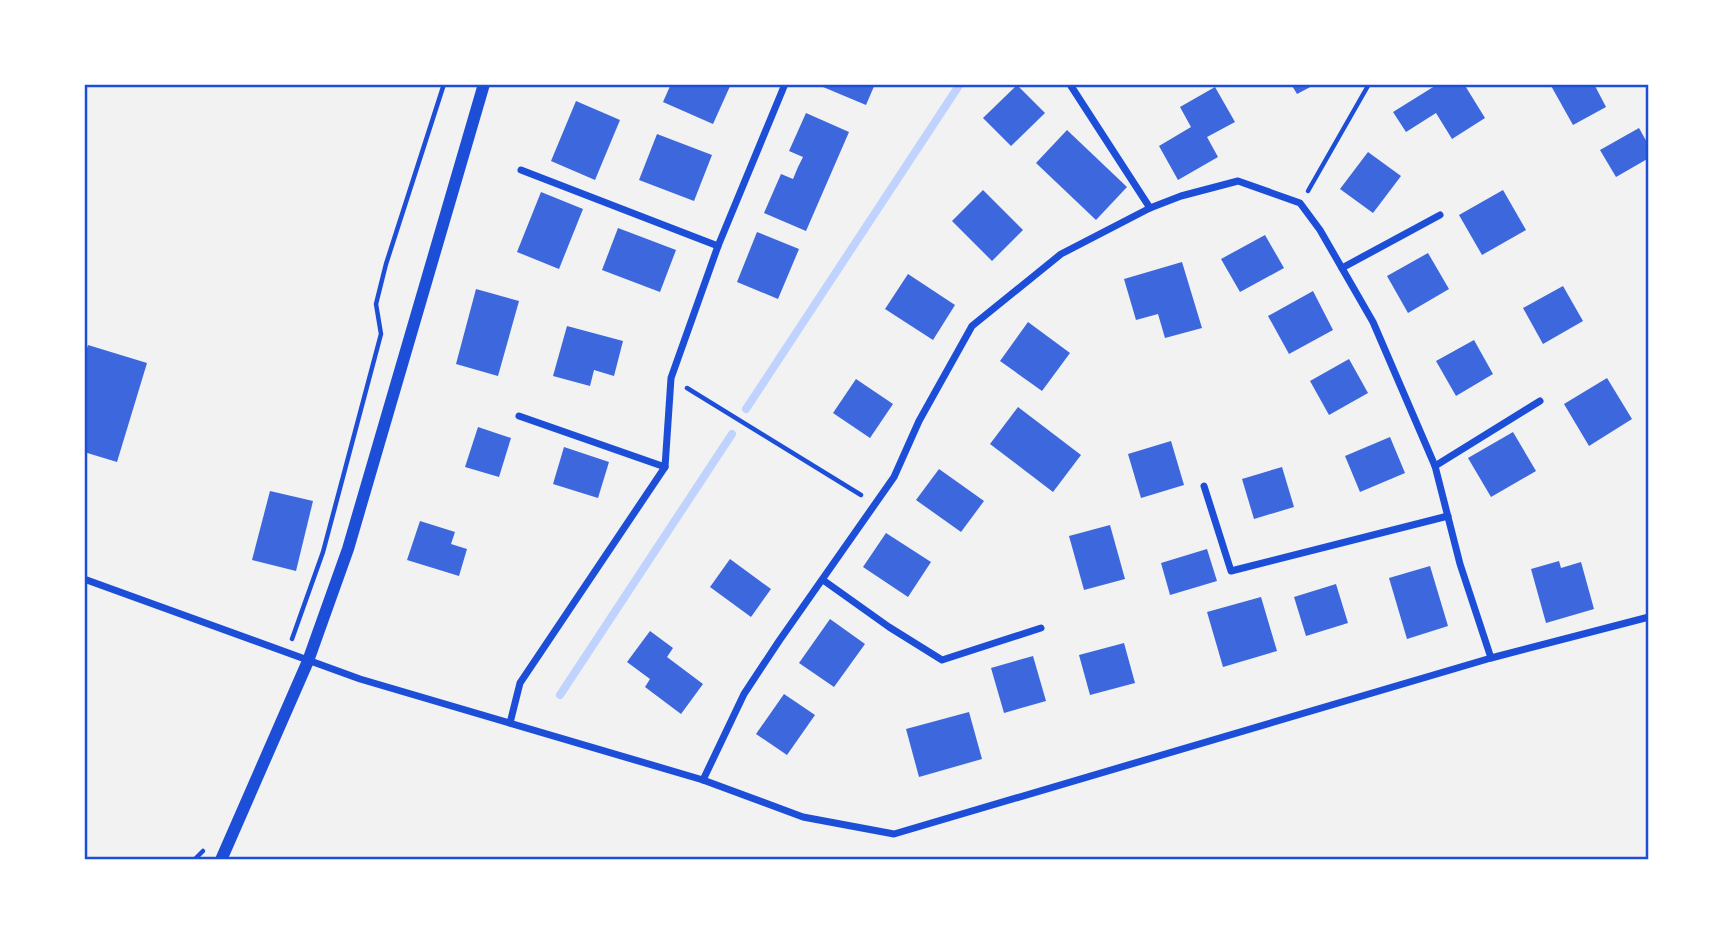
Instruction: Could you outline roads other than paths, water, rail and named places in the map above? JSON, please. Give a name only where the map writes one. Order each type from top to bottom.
[{"type":"street","points":[[221,860],[308,661],[348,549],[484,84]]},
{"type":"street","points":[[510,723],[520,682],[665,467],[671,379],[718,246],[785,84]]},
{"type":"street","points":[[1071,86],[1150,208]]},
{"type":"street","points":[[521,170],[718,246]]},
{"type":"street","points":[[703,780],[744,694],[894,477],[919,421],[972,326],[1061,254],[1150,208],[1181,196],[1238,181],[1300,204],[1320,230],[1373,322],[1436,466],[1460,564],[1491,658]]},
{"type":"street","points":[[1342,268],[1440,215]]},
{"type":"street","points":[[1436,466],[1540,401]]},
{"type":"street","points":[[519,416],[665,467]]},
{"type":"street","points":[[1204,486],[1231,571],[1448,516]]},
{"type":"street","points":[[84,579],[360,679],[703,780],[803,817],[894,834],[1491,658],[1649,617]]},
{"type":"street","points":[[823,580],[889,627],[942,660],[1041,628]]},
{"type":"waterway","points":[[746,409],[960,84]]},
{"type":"waterway","points":[[560,695],[732,434]]}]
